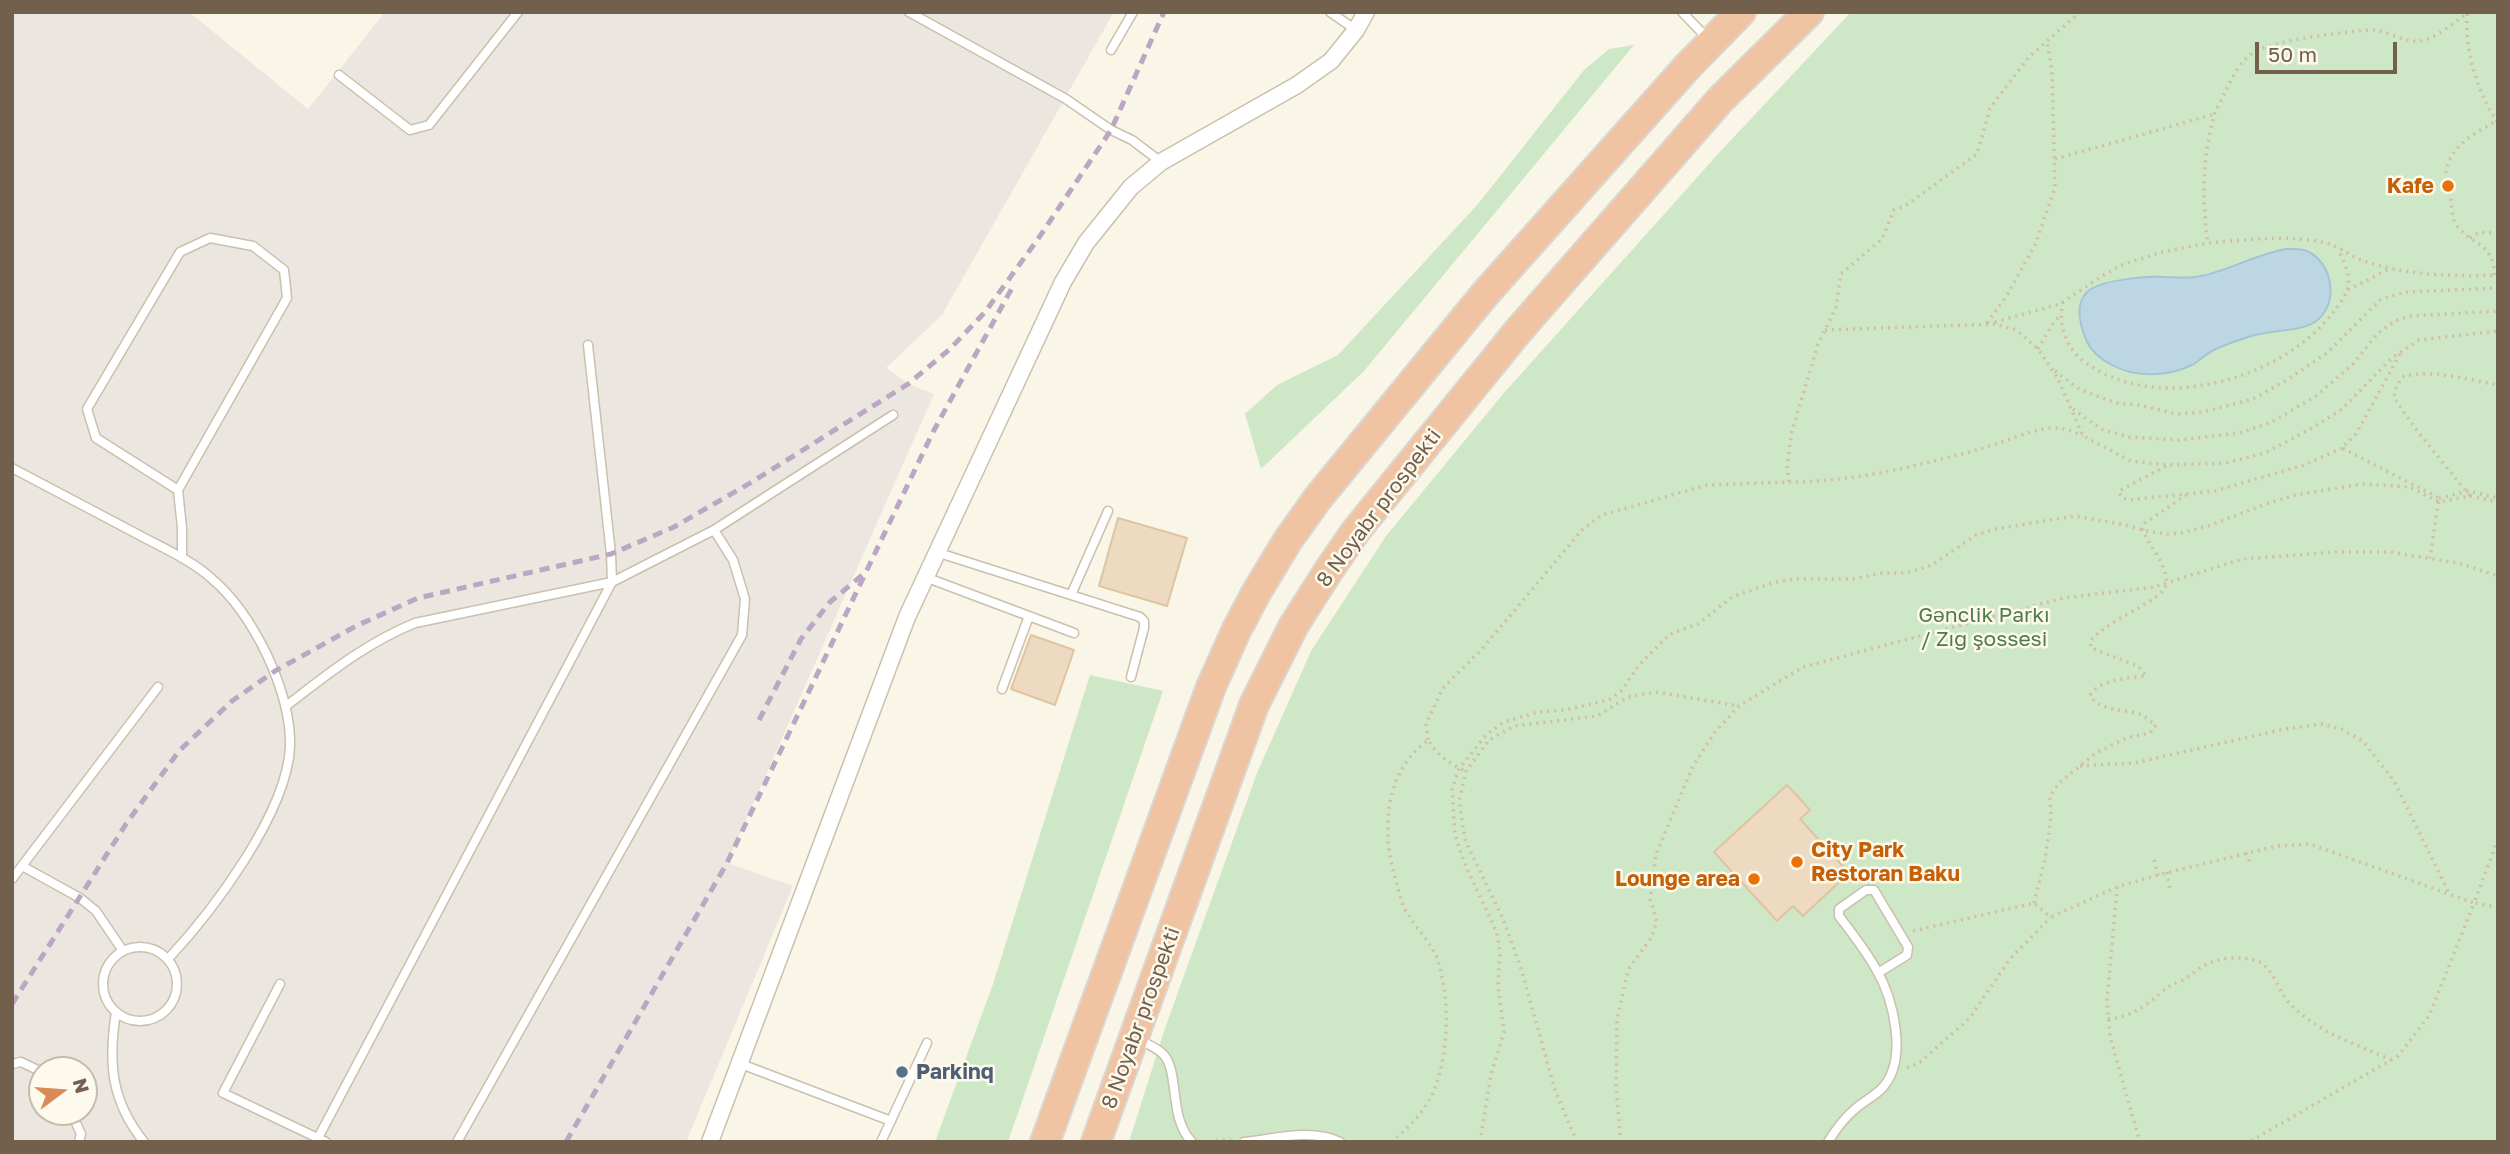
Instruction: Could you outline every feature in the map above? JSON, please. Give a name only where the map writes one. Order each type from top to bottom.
[{"type":"highway","name":"8 Noyabr prospekti","points":[[1096,1142],[1254,705],[1294,625],[1355,532],[1519,330],[1721,99],[1809,12]]},
{"type":"highway","points":[[1045,1142],[1190,739],[1236,631],[1275,561],[1318,498],[1485,294],[1722,28]]},
{"type":"street","points":[[710,1142],[879,690],[936,552],[1063,282],[1109,212],[1131,187],[1161,162],[1297,85],[1331,61],[1356,30],[1366,12]]},
{"type":"lane","points":[[339,75],[410,131],[429,125],[518,12]]},
{"type":"lane","points":[[909,12],[1066,99],[1111,130],[1132,140],[1161,162]]},
{"type":"lane","points":[[1111,50],[1133,12]]},
{"type":"lane","points":[[1330,12],[1356,30]]},
{"type":"lane","points":[[1682,12],[1722,28]]},
{"type":"lane","points":[[177,490],[96,438],[87,409],[180,252],[210,238],[253,246],[284,270],[287,298],[177,490],[182,528],[182,558]]},
{"type":"lane","points":[[281,984],[223,1093],[322,1140],[612,582],[588,345]]},
{"type":"lane","points":[[286,706],[357,652],[385,635],[415,623],[612,582],[714,530],[893,415]]},
{"type":"lane","points":[[12,468],[182,558],[210,577],[236,603],[258,636],[275,671],[286,706],[290,747],[282,784],[268,820],[206,917],[168,959]]},
{"type":"lane","points":[[1071,595],[1108,511]]},
{"type":"lane","points":[[457,1142],[742,635],[745,599],[733,560],[714,530]]},
{"type":"lane","points":[[936,552],[1140,617],[1144,621],[1144,628],[1131,677]]},
{"type":"lane","points":[[925,578],[1074,633]]},
{"type":"lane","points":[[1002,689],[1029,616]]},
{"type":"lane","points":[[12,879],[158,687]]},
{"type":"lane","points":[[22,866],[80,898],[96,911],[123,951]]},
{"type":"lane","points":[[1828,1142],[1839,1124],[1884,1088],[1894,1071],[1897,1052],[1894,1025],[1885,989],[1878,973],[1839,916],[1839,909],[1866,890],[1874,890],[1908,947],[1907,955],[1878,973]]},
{"type":"lane","points":[[147,948],[168,959],[177,982],[176,994],[162,1014],[139,1021],[116,1012],[108,1003],[104,992],[107,968],[123,951],[147,948]]},
{"type":"lane","points":[[116,1012],[112,1047],[117,1096],[129,1123],[144,1142]]},
{"type":"lane","points":[[1134,1038],[1165,1055],[1170,1065],[1177,1115],[1184,1132],[1192,1142]]},
{"type":"lane","points":[[881,1142],[927,1043]]},
{"type":"lane","points":[[741,1064],[891,1121]]},
{"type":"lane","points":[[1244,1142],[1310,1135],[1340,1142]]},
{"type":"path","points":[[1789,482],[1787,465],[1792,431],[1812,360],[1836,308],[1841,274],[1882,239],[1894,210],[1905,206],[1977,154],[1990,108],[2029,57],[2080,12]]},
{"type":"path","points":[[2208,243],[2203,187],[2214,114],[2231,79],[2253,53],[2310,37],[2367,30],[2383,30],[2405,40],[2423,41],[2468,13]]},
{"type":"path","points":[[1986,324],[2063,302],[2122,265],[2162,252],[2208,243],[2290,238],[2329,243],[2365,261],[2396,269],[2496,275],[2494,263],[2487,250],[2454,223],[2446,172],[2456,148],[2469,137],[2497,122],[2476,82],[2469,40],[2468,13]]},
{"type":"path","points":[[1986,324],[2006,297],[2035,245],[2055,188],[2052,71],[2047,42]]},
{"type":"path","points":[[2054,159],[2214,114]]},
{"type":"path","points":[[2470,237],[2480,232],[2498,233]]},
{"type":"path","points":[[2063,302],[2061,315],[2071,350],[2079,358],[2121,382],[2145,386],[2189,387],[2226,380],[2275,360],[2328,319],[2349,286],[2339,249]]},
{"type":"path","points":[[2346,291],[2375,275],[2396,269]]},
{"type":"path","points":[[2053,370],[2079,389],[2115,403],[2177,414],[2203,412],[2253,399],[2290,379],[2328,353],[2381,299],[2406,292],[2498,288]]},
{"type":"path","points":[[2071,408],[2101,429],[2129,437],[2179,440],[2239,433],[2270,423],[2316,397],[2353,364],[2378,333],[2395,321],[2410,316],[2498,311]]},
{"type":"path","points":[[2038,349],[2061,315]]},
{"type":"path","points":[[1825,330],[1986,324],[2016,330],[2038,349],[2053,370],[2083,436]]},
{"type":"path","points":[[1466,771],[1459,769],[1433,749],[1428,740],[1426,724],[1443,688],[1482,649],[1582,530],[1602,515],[1707,485],[1832,481],[1884,472],[1978,450],[2051,428],[2064,428],[2131,461],[2168,465],[2225,463],[2265,453],[2314,427],[2342,409],[2392,358],[2419,340],[2498,331]]},
{"type":"path","points":[[2168,465],[2119,491],[2121,496],[2128,500],[2215,491],[2281,472],[2342,448],[2356,434],[2401,352]]},
{"type":"path","points":[[2469,493],[2418,432],[2394,398],[2395,390],[2402,377],[2423,374],[2498,385]]},
{"type":"path","points":[[2342,448],[2439,500]]},
{"type":"path","points":[[1480,1142],[1491,1073],[1504,1032],[1498,985],[1500,952],[1497,933],[1464,862],[1455,835],[1452,789],[1459,769],[1486,735],[1504,722],[1538,712],[1565,710],[1609,700],[1621,691],[1640,664],[1670,634],[1698,624],[1732,597],[1772,583],[1794,579],[1853,579],[1882,573],[1907,573],[1932,565],[1976,535],[1996,529],[2075,516],[2168,534],[2182,533],[2295,495],[2362,484],[2410,487],[2439,500],[2469,493],[2498,500]]},
{"type":"path","points":[[2143,530],[2146,523],[2186,495]]},
{"type":"path","points":[[2430,558],[2439,500]]},
{"type":"path","points":[[2034,903],[2045,859],[2051,818],[2050,796],[2059,783],[2096,753],[2126,738],[2150,733],[2156,725],[2142,716],[2105,707],[2094,701],[2090,695],[2094,689],[2114,680],[2146,676],[2138,666],[2091,649],[2090,641],[2097,633],[2165,589],[2167,583],[2162,565],[2143,530]]},
{"type":"path","points":[[1621,1142],[1616,1088],[1617,1019],[1628,970],[1651,938],[1657,921],[1650,899],[1656,854],[1693,766],[1715,732],[1740,706],[1803,667],[2063,598],[2154,587],[2242,559],[2281,555],[2390,552],[2458,563],[2498,576]]},
{"type":"path","points":[[1577,1142],[1555,1090],[1516,953],[1503,919],[1465,840],[1459,800],[1466,771],[1489,740],[1514,726],[1597,716],[1628,697],[1656,692],[1740,706]]},
{"type":"path","points":[[2078,766],[2134,764],[2231,740],[2321,724],[2342,729],[2363,741],[2394,781],[2450,895]]},
{"type":"path","points":[[1391,1142],[1423,1110],[1435,1089],[1446,1026],[1438,959],[1408,915],[1394,877],[1388,844],[1388,817],[1398,773],[1416,748],[1428,740]]},
{"type":"path","points":[[2249,1142],[2398,1055],[2429,1016],[2498,839]]},
{"type":"path","points":[[1894,1071],[1920,1062],[1958,1030],[1980,1004],[2009,960],[2051,917],[2117,887],[2158,874],[2277,846],[2310,844],[2474,904],[2498,907]]},
{"type":"path","points":[[2246,853],[2250,863]]},
{"type":"path","points":[[2154,860],[2158,874]]},
{"type":"path","points":[[2167,872],[2170,888]]},
{"type":"path","points":[[2117,887],[2107,1002],[2108,1019],[2110,1037],[2140,1142]]},
{"type":"path","points":[[2034,903],[2051,917]]},
{"type":"path","points":[[1901,936],[1921,928],[2034,903]]},
{"type":"path","points":[[2108,1019],[2121,1018],[2147,1006],[2174,984],[2208,963],[2242,958],[2258,961],[2267,967],[2280,991],[2313,1024],[2343,1041],[2391,1060]]},
{"type":"shaded area","points":[[12,12],[189,12],[308,109],[385,12],[1114,12],[942,315],[886,368],[908,384],[934,394],[727,863],[793,886],[686,1142],[12,1142]]},
{"type":"green space","name":"Gənclik Parkı / Zığ şossesi","points":[[1851,12],[2498,12],[2498,1142],[1129,1142],[1164,1031],[1257,773],[1311,651],[1386,536],[1503,394],[1718,154]]},
{"type":"green space","points":[[1634,45],[1364,371],[1261,469],[1245,414],[1277,385],[1338,355],[1478,204],[1584,70],[1609,49]]},
{"type":"green space","points":[[1090,675],[1163,691],[1008,1142],[935,1142],[993,984]]},
{"type":"water","points":[[2286,249],[2307,251],[2316,257],[2328,274],[2328,305],[2323,314],[2309,325],[2248,337],[2214,350],[2192,365],[2161,374],[2140,374],[2119,369],[2100,357],[2087,342],[2080,310],[2083,297],[2093,288],[2135,278],[2201,276]]},
{"type":"building","points":[[1118,518],[1187,538],[1167,606],[1099,586]]},
{"type":"building","points":[[1031,635],[1074,650],[1055,705],[1011,689]]},
{"type":"building","points":[[1787,785],[1810,810],[1800,819],[1849,873],[1803,916],[1793,906],[1777,921],[1714,852]]},
{"type":"railway","points":[[12,1004],[126,824],[179,751],[232,701],[275,671],[356,626],[418,598],[611,554],[674,527],[752,482],[908,384],[950,349],[985,312],[1111,130],[1164,12]]},
{"type":"railway","points":[[759,720],[801,639],[830,602],[866,572],[933,432],[1012,288]]},
{"type":"railway","points":[[566,1142],[727,863],[866,572]]},
{"type":"place","name":"Kafe","points":[[2448,186]]},
{"type":"place","name":"City Park Restoran Baku","points":[[1797,862]]},
{"type":"place","name":"Lounge area","points":[[1754,879]]},
{"type":"place","name":"Parkinq","points":[[902,1072]]}]
